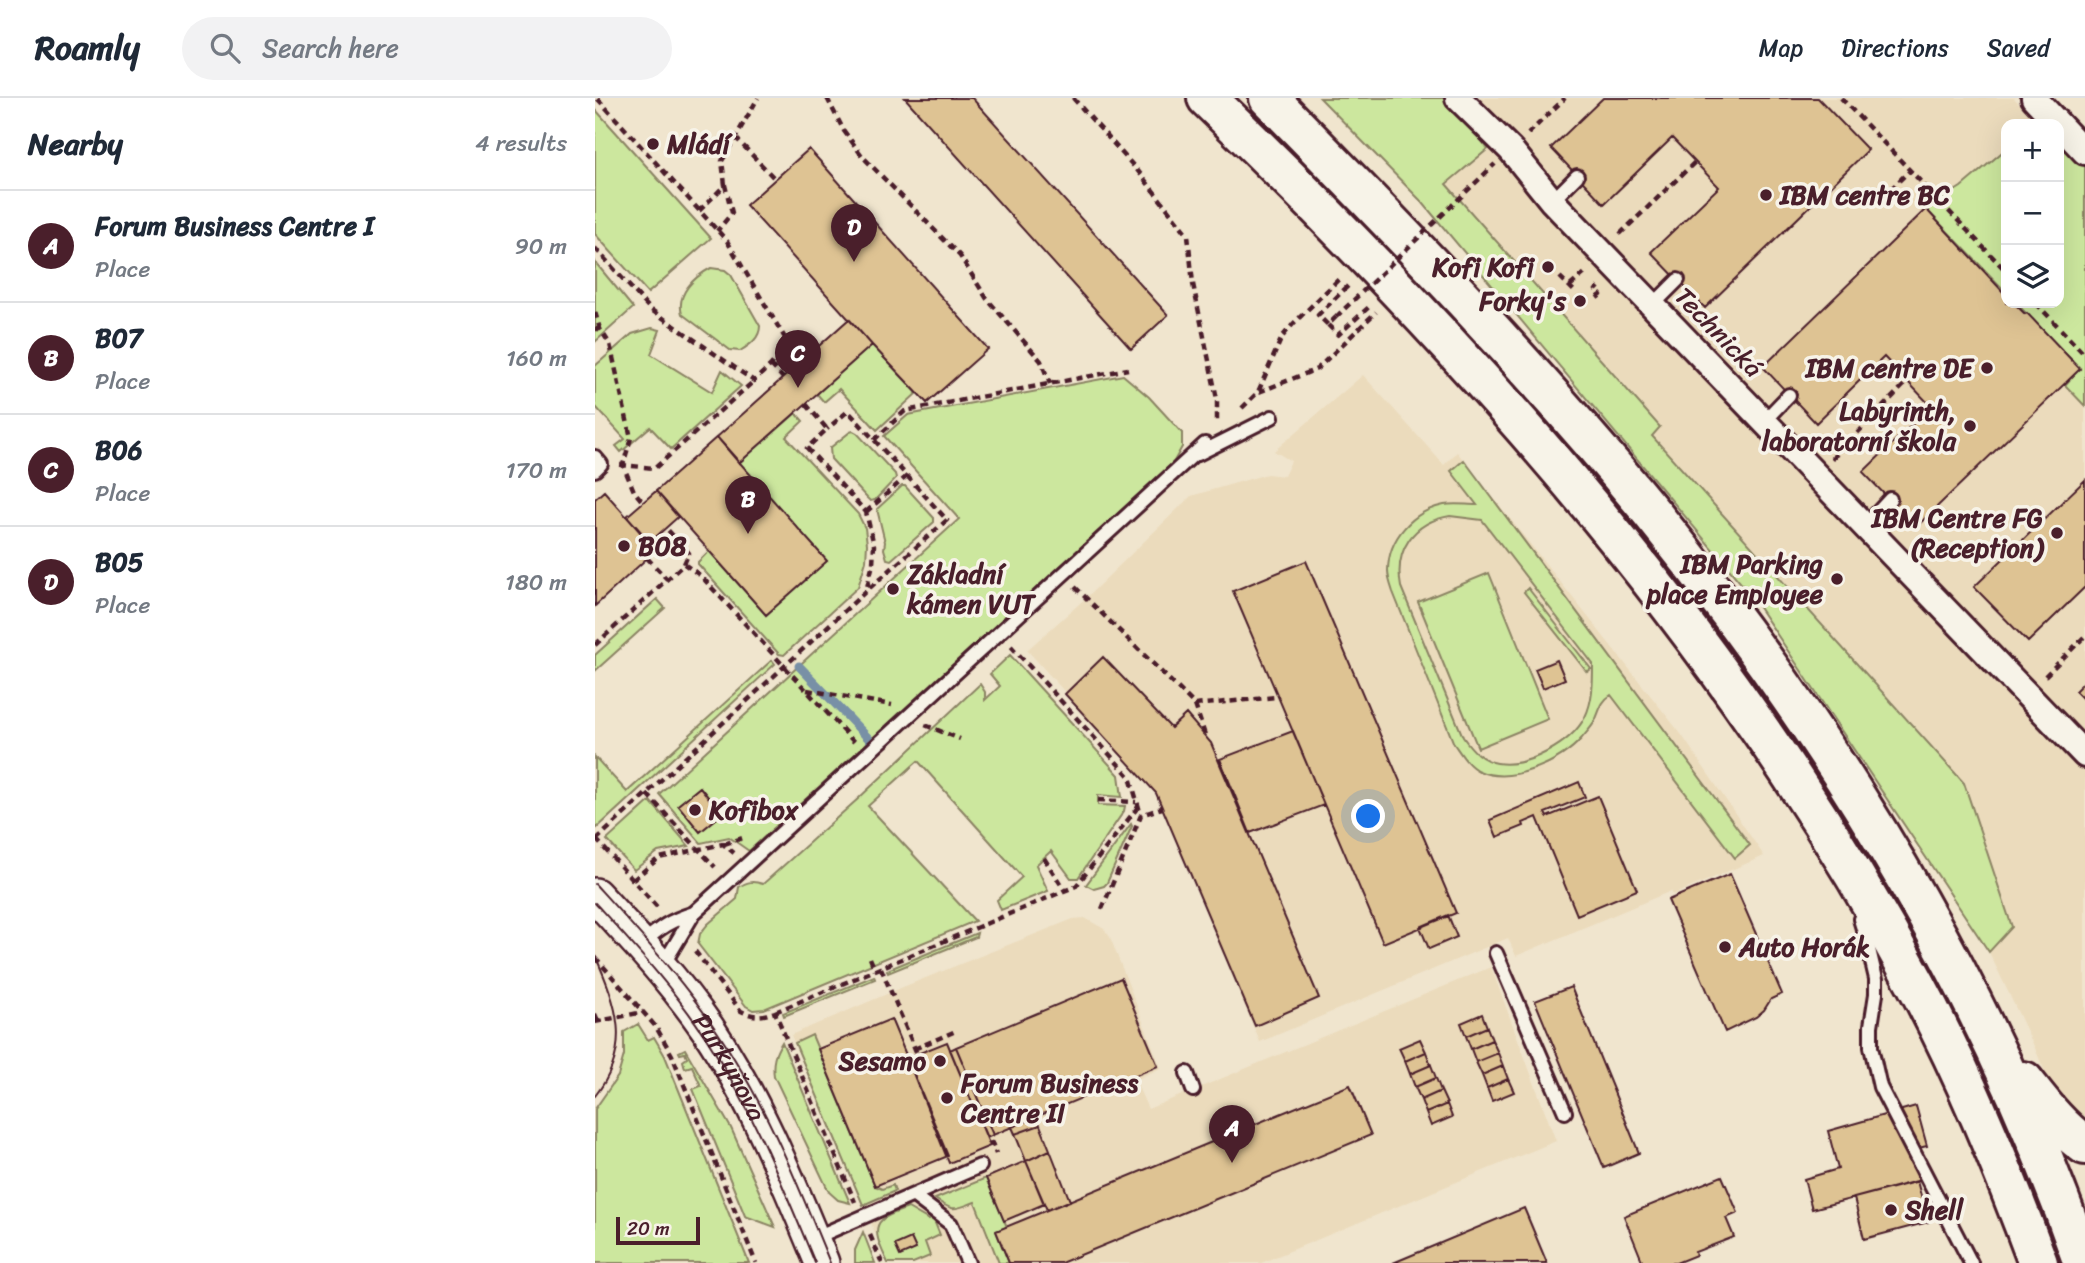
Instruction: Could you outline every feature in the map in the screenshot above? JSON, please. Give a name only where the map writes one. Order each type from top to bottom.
[{"type":"highway","points":[[1207,98],[1396,288],[1538,444],[1692,632],[1773,746],[1833,839],[1916,984],[1996,1156],[2038,1263]]},
{"type":"highway","points":[[1269,98],[1427,260],[1528,369],[1641,501],[1778,679],[1863,808],[1946,952],[1990,1037],[2046,1166],[2083,1263]]},
{"type":"highway","points":[[1990,1037],[2053,1118],[2085,1145]]},
{"type":"street","name":"Technická","points":[[1458,98],[1516,156],[1552,201],[1652,306],[2085,755]]},
{"type":"street","points":[[2034,98],[2085,152]]},
{"type":"street","name":"Purkyňova","points":[[595,895],[651,956],[708,1030],[757,1114],[817,1251]]},
{"type":"lane","points":[[1552,201],[1577,176]]},
{"type":"lane","points":[[1652,306],[1678,280]]},
{"type":"lane","points":[[1764,421],[1789,395]]},
{"type":"lane","points":[[1189,459],[1272,417]]},
{"type":"lane","points":[[694,913],[670,921],[655,931],[651,956],[664,960],[694,913],[1205,444]]},
{"type":"lane","points":[[1865,526],[1890,499]]},
{"type":"lane","points":[[1833,839],[1874,965],[1876,994],[1871,1046],[1880,1087],[1971,1263]]},
{"type":"lane","points":[[1496,953],[1565,1112]]},
{"type":"lane","points":[[1187,1073],[1193,1090]]},
{"type":"lane","points":[[817,1251],[914,1196],[980,1167]]},
{"type":"lane","points":[[914,1196],[951,1224],[968,1263]]},
{"type":"path","points":[[597,98],[727,241],[788,343],[771,365],[655,468],[597,464]]},
{"type":"path","points":[[717,231],[732,213],[722,161],[758,98]]},
{"type":"path","points":[[827,98],[844,131],[863,157],[960,256],[987,299],[1041,361],[1051,384]]},
{"type":"path","points":[[1073,98],[1138,171],[1188,235],[1193,284],[1217,399],[1217,432]]},
{"type":"path","points":[[1522,140],[1565,98]]},
{"type":"path","points":[[1841,98],[2001,266]]},
{"type":"path","points":[[735,137],[775,179]]},
{"type":"path","points":[[1627,226],[1695,162]]},
{"type":"path","points":[[1328,325],[1495,164]]},
{"type":"path","points":[[1882,198],[1910,170]]},
{"type":"path","points":[[699,211],[725,185]]},
{"type":"path","points":[[595,248],[650,309],[754,380]]},
{"type":"path","points":[[1343,276],[1350,284],[1318,315],[1328,325],[1338,335],[1370,305],[1377,313],[1317,369],[1258,392],[1282,337],[1343,276]]},
{"type":"path","points":[[1560,277],[1576,293]]},
{"type":"path","points":[[2041,308],[2085,355]]},
{"type":"path","points":[[595,312],[597,329],[610,345],[631,438],[623,465],[634,491],[643,502]]},
{"type":"path","points":[[771,365],[783,378]]},
{"type":"path","points":[[874,440],[905,411],[1128,369]]},
{"type":"path","points":[[1837,453],[1907,382]]},
{"type":"path","points":[[806,404],[827,429]]},
{"type":"path","points":[[661,911],[596,840],[947,520],[848,411],[807,448],[866,512],[874,545],[873,564],[865,592]]},
{"type":"path","points":[[866,512],[907,476]]},
{"type":"path","points":[[595,645],[684,564],[688,553],[666,528]]},
{"type":"path","points":[[647,558],[667,579]]},
{"type":"path","points":[[684,564],[701,576],[866,755]]},
{"type":"path","points":[[1087,597],[1195,705],[1205,735]]},
{"type":"path","points":[[2052,669],[2085,636]]},
{"type":"path","points":[[1011,646],[1130,777],[1141,816],[1102,909]]},
{"type":"path","points":[[806,690],[915,710]]},
{"type":"path","points":[[1195,705],[1277,697]]},
{"type":"path","points":[[925,725],[960,738]]},
{"type":"path","points":[[647,794],[728,881]]},
{"type":"path","points":[[1098,800],[1137,804]]},
{"type":"path","points":[[699,956],[741,1011],[761,1017],[1076,886],[1137,804]]},
{"type":"path","points":[[1141,816],[1162,808]]},
{"type":"path","points":[[633,880],[659,858],[723,844],[748,864]]},
{"type":"path","points":[[1044,858],[1065,891]]},
{"type":"path","points":[[595,957],[656,1027],[672,1055],[756,1263]]},
{"type":"path","points":[[870,958],[875,970]]},
{"type":"path","points":[[881,968],[915,1051],[958,1030]]},
{"type":"path","points":[[595,1014],[596,1022],[643,1012]]},
{"type":"path","points":[[775,1012],[859,1211]]},
{"type":"path","points":[[867,1229],[882,1263]]},
{"type":"shaded area","points":[[1320,98],[2014,98],[2034,119],[2001,119],[2001,308],[2064,308],[2064,276],[2085,165],[2085,1167],[2034,1046],[1989,952],[1750,594],[1423,203]]},
{"type":"shaded area","points":[[1363,375],[1444,465],[1457,452],[1681,734],[1764,856],[1673,895],[1671,891],[1516,956],[1508,938],[1260,1042],[1156,793],[1027,650],[1087,597],[1191,496],[1267,474],[1284,476],[1291,461],[1274,451]]},
{"type":"shaded area","points":[[1085,918],[1104,929],[1110,937],[1161,1068],[1135,1080],[1148,1109],[1491,967],[1556,1141],[1261,1263],[888,1263],[791,1035],[1073,919]]},
{"type":"green space","points":[[1320,98],[1448,98],[1488,149],[1446,184],[1660,427],[1652,436],[1964,783],[2012,927],[1989,952],[1750,594],[1423,203]]},
{"type":"green space","points":[[595,109],[711,238],[648,293],[595,234]]},
{"type":"green space","points":[[2064,142],[2085,165],[2085,406],[2065,385],[2080,368],[2021,308],[2064,308]]},
{"type":"green space","points":[[2001,153],[2001,287],[1926,209],[1961,187]]},
{"type":"green space","points":[[595,262],[633,308],[595,342]]},
{"type":"green space","points":[[711,268],[725,270],[731,275],[760,326],[756,338],[740,351],[730,350],[682,314],[684,293],[698,276]]},
{"type":"green space","points":[[652,328],[660,330],[651,354],[712,392],[722,370],[741,386],[671,449],[650,427],[621,452],[616,446],[625,439],[595,406],[595,366],[632,334]]},
{"type":"green space","points":[[872,345],[917,393],[877,430],[839,389],[824,402],[817,394]]},
{"type":"green space","points":[[1123,375],[1149,397],[1182,433],[1182,447],[1173,463],[749,851],[729,837],[701,843],[659,794],[959,519],[884,436],[908,415]]},
{"type":"green space","points":[[796,413],[803,421],[786,437],[858,514],[865,528],[867,544],[866,561],[858,587],[784,655],[779,654],[698,562],[709,551],[766,615],[827,561],[739,463]]},
{"type":"green space","points":[[853,431],[895,474],[896,478],[875,500],[870,501],[831,459],[830,448]]},
{"type":"green space","points":[[1464,460],[1750,845],[1735,858],[1611,695],[1603,703],[1595,721],[1573,747],[1535,769],[1492,775],[1475,769],[1462,756],[1454,744],[1393,592],[1388,571],[1392,548],[1398,537],[1404,528],[1422,513],[1444,505],[1477,505],[1451,471]],"holes":[[[1450,516],[1482,520],[1593,664],[1590,704],[1578,727],[1547,752],[1509,764],[1491,762],[1482,757],[1463,737],[1401,587],[1400,561],[1416,531],[1437,519]]]},
{"type":"green space","points":[[905,486],[934,518],[934,522],[891,560],[887,559],[884,549],[885,542],[877,509]]},
{"type":"green space","points":[[1489,573],[1548,719],[1478,748],[1418,602]]},
{"type":"green space","points":[[1528,588],[1591,669],[1587,672],[1524,592]]},
{"type":"green space","points":[[657,599],[665,608],[595,671],[595,655]]},
{"type":"green space","points":[[1010,655],[1119,775],[1122,797],[1098,795],[1098,805],[1125,806],[1124,811],[1078,878],[1071,878],[1051,851],[1036,865],[1048,891],[1001,910],[997,900],[1022,877],[918,761],[868,806],[975,921],[764,1009],[753,1010],[746,1006],[698,944],[700,934],[737,899],[739,887],[751,882],[763,884],[980,684],[985,692],[985,700],[1000,686],[990,674]]},
{"type":"green space","points":[[772,660],[775,664],[597,828],[595,826],[595,757],[627,792]]},
{"type":"green space","points":[[650,801],[689,846],[658,852],[634,870],[607,840]]},
{"type":"green space","points":[[1131,824],[1107,883],[1094,889],[1086,885]]},
{"type":"green space","points":[[977,933],[976,937],[888,973],[887,970]]},
{"type":"green space","points":[[874,976],[875,979],[784,1016],[783,1013]]},
{"type":"green space","points":[[638,1024],[648,1040],[654,1037],[665,1056],[749,1263],[595,1263],[595,1109],[618,1076],[624,1055],[624,1032]]},
{"type":"green space","points":[[812,1035],[875,1186],[882,1189],[893,1185],[895,1191],[863,1205],[795,1043]]},
{"type":"green space","points":[[782,1042],[850,1203],[838,1200],[829,1192],[774,1076],[773,1066]]},
{"type":"green space","points":[[685,1049],[731,1128],[775,1227],[745,1216],[693,1089],[701,1086],[692,1066],[685,1068],[685,1053],[679,1052]]},
{"type":"green space","points":[[986,1178],[1007,1227],[996,1231],[1009,1263],[999,1263],[975,1202],[954,1208],[935,1199]]},
{"type":"green space","points":[[908,1208],[929,1220],[933,1218],[940,1235],[925,1242],[930,1256],[913,1263],[888,1263],[877,1229],[882,1220]]},
{"type":"green space","points":[[863,1232],[875,1263],[855,1263],[855,1250]]},
{"type":"building","points":[[905,98],[972,98],[1168,315],[1131,349]]},
{"type":"building","name":"IBM centre BC","points":[[1603,98],[1818,98],[1868,150],[1705,308],[1651,252],[1719,187],[1672,138],[1604,204],[1551,148]]},
{"type":"building","points":[[809,149],[988,349],[927,403],[746,205]]},
{"type":"building","name":"IBM centre DE","points":[[1926,209],[2001,290],[2001,308],[2019,308],[2027,313],[2080,369],[1916,527],[1863,472],[1931,406],[1884,357],[1816,423],[1763,367]]},
{"type":"building","points":[[849,319],[872,345],[739,463],[717,437]]},
{"type":"building","points":[[717,437],[827,561],[766,615],[656,491]]},
{"type":"building","name":"IBM Centre FG (Reception)","points":[[2085,480],[2085,587],[2028,642],[1974,587]]},
{"type":"building","name":"B08","points":[[604,491],[656,550],[595,606],[595,499]]},
{"type":"building","points":[[656,491],[678,517],[650,542],[627,516]]},
{"type":"building","points":[[1306,561],[1456,913],[1383,943],[1233,591]]},
{"type":"building","points":[[1103,657],[1171,728],[1186,714],[1211,743],[1319,998],[1255,1026],[1156,793],[1065,694]]},
{"type":"building","points":[[1557,660],[1565,679],[1543,688],[1535,669]]},
{"type":"building","points":[[2085,681],[2085,701],[2075,691]]},
{"type":"building","points":[[1293,731],[1324,805],[1250,833],[1220,759]]},
{"type":"building","points":[[1579,782],[1585,797],[1545,813],[1547,817],[1598,796],[1637,890],[1577,915],[1537,817],[1523,823],[1524,826],[1497,837],[1490,820]]},
{"type":"building","points":[[700,787],[722,814],[700,832],[678,805]]},
{"type":"building","name":"Auto Horák","points":[[1730,874],[1782,994],[1771,999],[1756,1017],[1725,1032],[1668,900]]},
{"type":"building","points":[[1448,915],[1457,937],[1429,949],[1420,927]]},
{"type":"building","points":[[1121,978],[1158,1066],[993,1135],[956,1047]]},
{"type":"building","points":[[1571,987],[1639,1153],[1604,1168],[1535,1001]]},
{"type":"building","points":[[1482,1014],[1487,1027],[1466,1036],[1461,1023]]},
{"type":"building","points":[[891,1019],[948,1156],[875,1186],[818,1049]]},
{"type":"building","points":[[1487,1027],[1492,1040],[1471,1049],[1466,1036]]},
{"type":"building","points":[[1420,1039],[1426,1052],[1405,1061],[1399,1048]]},
{"type":"building","points":[[1492,1040],[1498,1053],[1476,1062],[1471,1049]]},
{"type":"building","name":"Forum Business Centre II","points":[[947,1042],[990,1146],[949,1163],[907,1058]]},
{"type":"building","points":[[956,1047],[993,1135],[987,1138],[950,1050]]},
{"type":"building","points":[[1426,1052],[1431,1065],[1410,1074],[1405,1061]]},
{"type":"building","points":[[1498,1053],[1503,1066],[1482,1075],[1476,1062]]},
{"type":"building","points":[[1431,1065],[1436,1078],[1415,1087],[1410,1074]]},
{"type":"building","points":[[1503,1066],[1508,1079],[1487,1088],[1482,1075]]},
{"type":"building","points":[[1436,1078],[1441,1091],[1421,1100],[1415,1087]]},
{"type":"building","points":[[1508,1079],[1514,1092],[1492,1101],[1487,1088]]},
{"type":"building","points":[[1350,1085],[1371,1135],[1061,1263],[1009,1263],[996,1231]]},
{"type":"building","points":[[1441,1091],[1447,1104],[1426,1113],[1421,1100]]},
{"type":"building","points":[[1447,1104],[1452,1117],[1431,1126],[1426,1113]]},
{"type":"building","points":[[1916,1106],[1927,1146],[1910,1150],[1919,1181],[1812,1209],[1804,1179],[1838,1169],[1828,1131]]},
{"type":"building","points":[[1037,1117],[1040,1125],[1015,1134],[1012,1127]]},
{"type":"building","points":[[1040,1125],[1050,1150],[1026,1161],[1015,1134]]},
{"type":"building","points":[[1050,1150],[1070,1201],[1047,1210],[1026,1161]]},
{"type":"building","points":[[1026,1161],[1044,1204],[1004,1221],[986,1178]]},
{"type":"building","points":[[1722,1176],[1738,1213],[1726,1218],[1734,1237],[1695,1252],[1696,1255],[1676,1263],[1643,1263],[1624,1216]]},
{"type":"building","name":"Shell","points":[[1917,1181],[1928,1222],[1864,1239],[1854,1198]]},
{"type":"building","points":[[1524,1208],[1547,1263],[1393,1263]]},
{"type":"building","points":[[911,1238],[916,1249],[900,1256],[895,1245]]},
{"type":"waterway","points":[[799,666],[870,740]]},
{"type":"tram line","points":[[595,884],[685,987],[732,1055],[773,1131],[830,1263]]},
{"type":"tram line","points":[[595,903],[667,985],[723,1065],[766,1148],[815,1263]]},
{"type":"tram line","points":[[595,955],[610,991],[617,1026],[614,1061],[595,1096]]},
{"type":"place","name":"Mládí","points":[[653,144]]},
{"type":"place","name":"IBM centre BC","points":[[1766,195]]},
{"type":"place","name":"B05","points":[[854,262]]},
{"type":"place","name":"Kofi Kofi","points":[[1548,267]]},
{"type":"place","name":"Forky's","points":[[1580,301]]},
{"type":"place","name":"IBM centre DE","points":[[1987,368]]},
{"type":"place","name":"B06","points":[[798,388]]},
{"type":"place","name":"Labyrinth, laboratorní škola","points":[[1970,426]]},
{"type":"place","name":"IBM Centre FG (Reception)","points":[[2057,533]]},
{"type":"place","name":"B07","points":[[748,534]]},
{"type":"place","name":"B08","points":[[624,546]]},
{"type":"place","name":"IBM Parking place Employee","points":[[1837,579]]},
{"type":"place","name":"Základní kámen VUT","points":[[893,589]]},
{"type":"place","name":"Kofibox","points":[[695,810]]},
{"type":"place","name":"Auto Horák","points":[[1725,947]]},
{"type":"place","name":"Sesamo","points":[[940,1061]]},
{"type":"place","name":"Forum Business Centre II","points":[[947,1098]]},
{"type":"place","name":"Forum Business Centre I","points":[[1232,1163]]},
{"type":"place","name":"Shell","points":[[1891,1210]]}]
